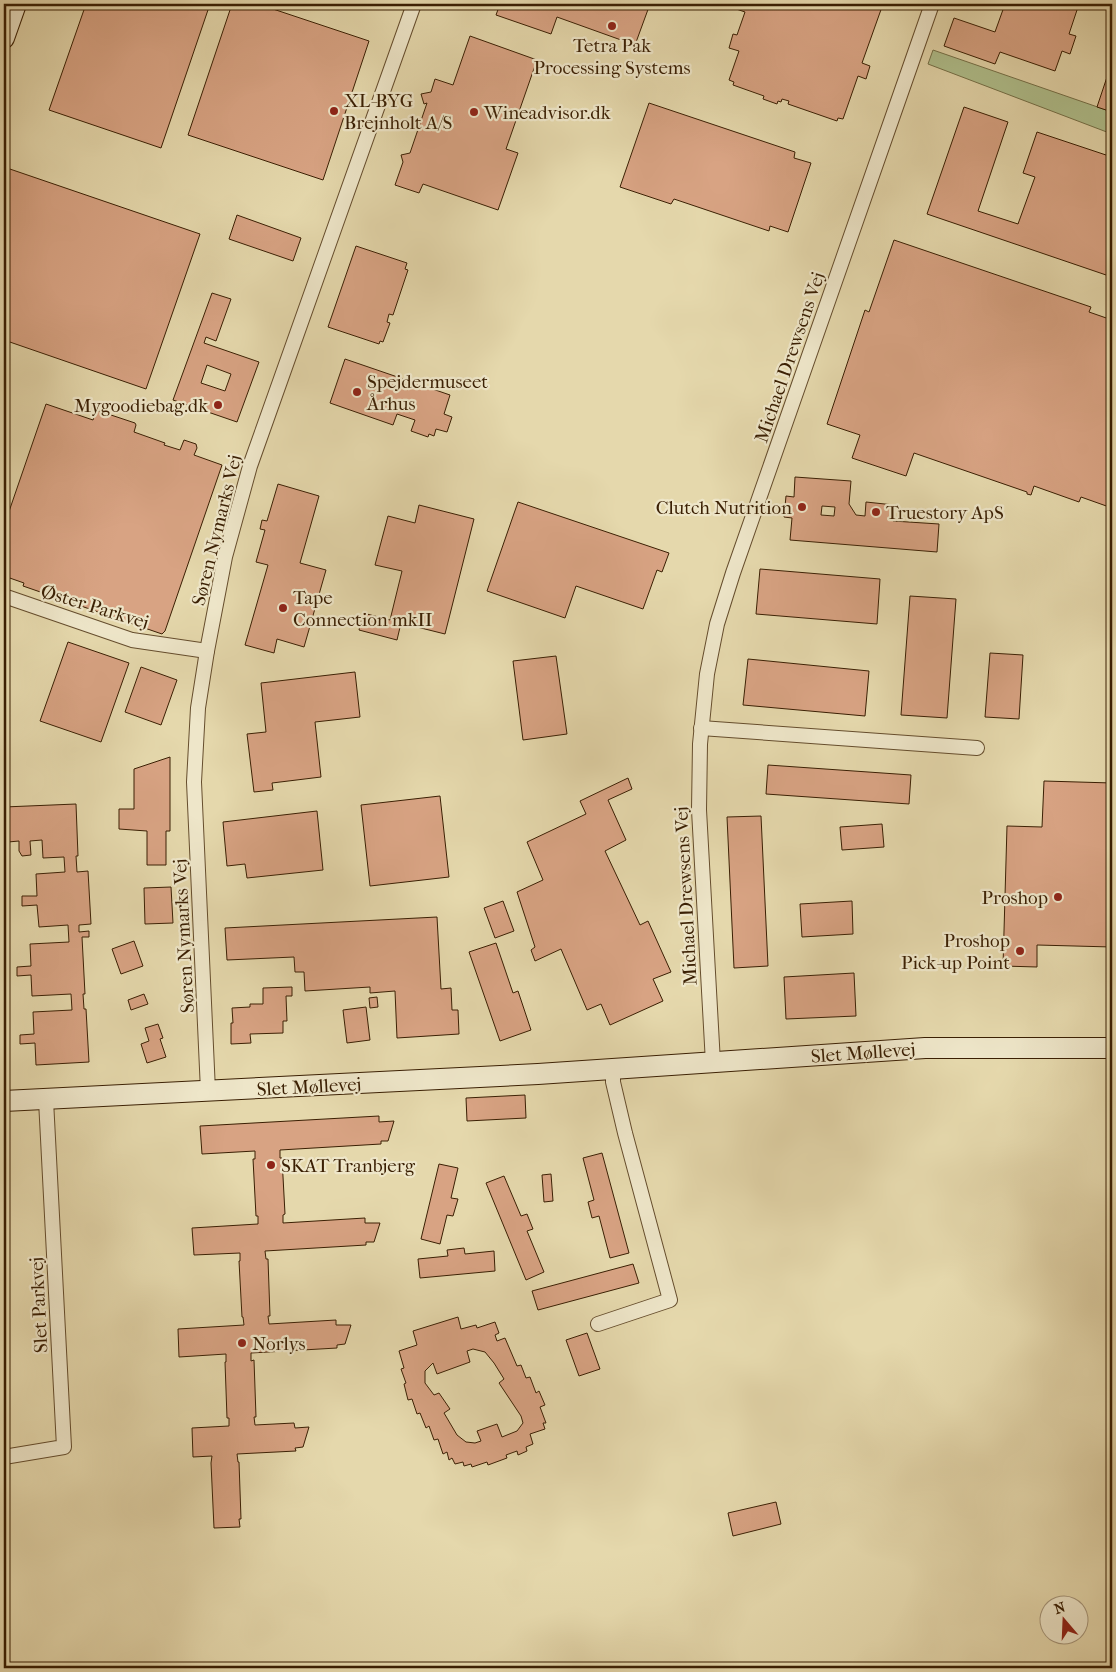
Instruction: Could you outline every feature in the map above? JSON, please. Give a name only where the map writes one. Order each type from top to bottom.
[{"type":"street","points":[[4,38],[16,4]]},
{"type":"street","name":"Søren Nymarks Vej","points":[[208,1091],[194,782],[198,708],[207,651],[225,557],[250,466],[414,4]]},
{"type":"street","name":"Michael Drewsens Vej","points":[[713,1063],[699,810],[701,728],[717,624],[733,573],[932,4]]},
{"type":"street","name":"Øster Parkvej","points":[[4,596],[132,640],[207,651]]},
{"type":"street","points":[[701,728],[977,748]]},
{"type":"street","name":"Slet Møllevej","points":[[4,1101],[613,1069],[925,1048],[1112,1048]]},
{"type":"street","points":[[598,1324],[670,1300],[625,1133],[613,1082],[613,1069]]},
{"type":"street","name":"Slet Parkvej","points":[[4,1457],[64,1447],[46,1100]]},
{"type":"green space","points":[[933,50],[1112,112],[1112,134],[928,64]]},
{"type":"building","points":[[86,4],[210,4],[161,148],[49,110]]},
{"type":"building","points":[[232,4],[258,4],[369,41],[323,180],[188,135]]},
{"type":"building","name":"Tetra Pak Processing Systems","points":[[500,4],[650,4],[635,45],[557,17],[551,34],[496,15]]},
{"type":"building","points":[[722,4],[883,4],[862,63],[870,66],[866,79],[858,76],[843,119],[838,118],[837,121],[788,104],[789,101],[782,99],[777,104],[763,99],[764,96],[733,85],[734,82],[729,80],[739,51],[729,48],[733,34],[737,35],[745,12]]},
{"type":"building","points":[[1005,4],[1069,4],[1078,7],[1069,34],[1076,36],[1070,54],[1062,51],[1055,71],[1000,52],[995,64],[944,46],[954,18],[995,32]]},
{"type":"building","points":[[470,36],[537,60],[506,149],[518,153],[498,210],[423,184],[419,193],[395,185],[403,162],[401,155],[410,153],[427,103],[424,104],[421,94],[431,92],[435,79],[453,85]]},
{"type":"building","points":[[1112,62],[1112,112],[1097,107]]},
{"type":"building","points":[[649,103],[795,152],[794,158],[811,163],[788,232],[770,226],[769,231],[674,199],[671,204],[620,187]]},
{"type":"building","points":[[964,107],[1008,122],[978,211],[1018,224],[1035,177],[1023,173],[1037,132],[1112,157],[1112,277],[927,214]]},
{"type":"building","points":[[4,167],[200,234],[146,389],[4,340]]},
{"type":"building","points":[[237,215],[301,238],[293,261],[229,239]]},
{"type":"building","points":[[894,240],[1091,307],[1089,312],[1112,320],[1112,508],[1081,497],[1079,502],[1034,486],[1031,495],[1027,494],[1027,492],[914,453],[906,476],[852,458],[860,435],[827,424],[865,310],[869,312]]},
{"type":"building","points":[[356,246],[407,263],[405,269],[408,270],[393,315],[389,314],[387,322],[390,323],[383,342],[380,341],[379,344],[328,327]]},
{"type":"building","points":[[212,293],[231,299],[216,341],[206,337],[204,343],[259,362],[237,422],[173,400]],"holes":[[[207,365],[231,374],[225,391],[201,383]]]},
{"type":"building","points":[[345,359],[450,395],[444,414],[452,417],[447,432],[436,429],[434,436],[429,434],[428,437],[411,431],[415,420],[397,414],[393,425],[330,403]]},
{"type":"building","points":[[46,404],[93,420],[96,411],[99,411],[135,423],[134,432],[180,450],[184,440],[196,444],[197,448],[194,455],[222,465],[165,631],[162,634],[23,586],[24,583],[4,576],[4,526]]},
{"type":"building","points":[[795,477],[851,481],[849,504],[856,515],[865,516],[866,502],[894,505],[893,521],[939,524],[937,552],[790,540],[792,518],[784,517],[786,496],[794,497]],"holes":[[[822,506],[835,507],[834,516],[821,515]]]},
{"type":"building","points":[[278,484],[319,496],[300,563],[326,570],[304,647],[277,639],[274,653],[245,645],[268,565],[256,562],[265,530],[260,529],[262,520],[267,521]]},
{"type":"building","points":[[518,502],[669,553],[662,572],[657,570],[643,609],[576,586],[565,618],[487,591]]},
{"type":"building","points":[[419,505],[474,519],[445,634],[401,623],[397,640],[359,630],[363,613],[390,620],[402,571],[375,565],[388,516],[415,523]]},
{"type":"building","points":[[760,569],[880,579],[877,624],[756,614]]},
{"type":"building","points":[[910,596],[956,599],[947,718],[901,715]]},
{"type":"building","points":[[68,642],[129,663],[101,742],[40,721]]},
{"type":"building","points":[[990,653],[1023,655],[1019,719],[985,717]]},
{"type":"building","points":[[556,656],[567,734],[523,740],[513,661]]},
{"type":"building","points":[[748,659],[869,671],[865,716],[743,705]]},
{"type":"building","points":[[141,667],[177,680],[161,725],[125,712]]},
{"type":"building","points":[[355,672],[360,717],[315,722],[321,777],[272,783],[273,790],[254,792],[247,734],[266,732],[261,683]]},
{"type":"building","points":[[170,757],[170,831],[166,831],[166,865],[147,865],[147,831],[119,829],[119,809],[134,809],[134,769]]},
{"type":"building","points":[[768,765],[911,775],[909,804],[766,794]]},
{"type":"building","points":[[628,778],[632,789],[608,800],[626,840],[605,851],[640,925],[648,921],[671,972],[653,979],[663,1001],[610,1025],[601,1004],[587,1010],[561,949],[535,961],[531,950],[535,947],[517,892],[543,880],[527,842],[586,814],[580,801]]},
{"type":"building","name":"Proshop","points":[[1044,781],[1112,783],[1112,947],[1037,945],[1037,967],[1003,966],[1007,826],[1042,827]]},
{"type":"building","points":[[440,796],[449,877],[370,886],[361,805]]},
{"type":"building","points":[[76,804],[77,872],[88,871],[91,924],[79,925],[79,932],[89,931],[89,937],[82,937],[85,994],[83,994],[84,1009],[86,1009],[89,1062],[36,1065],[35,1043],[20,1044],[20,1035],[34,1034],[33,1012],[72,1010],[71,994],[32,996],[31,975],[17,976],[17,967],[31,966],[30,944],[69,942],[68,925],[39,927],[37,905],[22,906],[22,896],[37,896],[36,874],[65,872],[64,857],[43,858],[42,840],[30,841],[31,855],[22,856],[19,851],[19,841],[8,842],[9,860],[4,860],[4,807]]},
{"type":"building","points":[[317,811],[323,870],[247,878],[245,864],[227,866],[223,822]]},
{"type":"building","points":[[761,816],[768,966],[734,968],[727,817]]},
{"type":"building","points":[[882,824],[884,847],[842,850],[840,827]]},
{"type":"building","points":[[171,887],[173,923],[145,924],[144,888]]},
{"type":"building","points":[[503,901],[514,931],[495,938],[484,908]]},
{"type":"building","points":[[852,901],[853,934],[802,937],[800,904]]},
{"type":"building","points":[[437,917],[441,989],[451,988],[452,1010],[458,1010],[459,1034],[397,1038],[395,991],[370,993],[370,987],[305,991],[304,972],[295,972],[294,957],[227,960],[225,928]]},
{"type":"building","points":[[134,941],[143,966],[121,974],[112,949]]},
{"type":"building","points":[[496,943],[513,993],[518,991],[531,1030],[500,1041],[469,952]]},
{"type":"building","points":[[854,973],[856,1016],[786,1019],[784,977]]},
{"type":"building","points":[[292,987],[292,996],[286,996],[287,1021],[283,1021],[283,1033],[250,1034],[251,1043],[231,1044],[232,1008],[250,1007],[250,1004],[263,1004],[263,988]]},
{"type":"building","points":[[144,994],[148,1004],[131,1010],[128,1000]]},
{"type":"building","points":[[377,997],[378,1007],[370,1008],[369,998]]},
{"type":"building","points":[[366,1007],[370,1040],[347,1043],[343,1010]]},
{"type":"building","points":[[158,1024],[163,1038],[160,1039],[166,1057],[147,1063],[141,1044],[149,1041],[145,1028]]},
{"type":"building","points":[[525,1095],[526,1118],[467,1121],[466,1098]]},
{"type":"building","points":[[379,1116],[379,1122],[394,1121],[388,1141],[381,1141],[381,1144],[280,1150],[285,1214],[283,1215],[283,1223],[365,1218],[365,1223],[380,1223],[374,1242],[366,1242],[366,1245],[265,1251],[266,1259],[268,1259],[269,1324],[336,1320],[336,1325],[351,1325],[345,1344],[337,1345],[337,1348],[251,1353],[251,1361],[254,1360],[255,1425],[294,1423],[295,1428],[309,1427],[303,1447],[295,1448],[296,1451],[237,1454],[239,1462],[240,1527],[214,1528],[212,1456],[193,1457],[192,1428],[229,1426],[229,1418],[227,1418],[226,1354],[179,1357],[178,1329],[244,1325],[242,1317],[240,1253],[194,1255],[192,1228],[258,1224],[258,1216],[256,1216],[253,1159],[255,1159],[255,1151],[202,1154],[200,1126]]},
{"type":"building","points":[[602,1153],[629,1253],[610,1258],[599,1216],[592,1218],[588,1202],[594,1200],[583,1158]]},
{"type":"building","points":[[439,1164],[458,1168],[451,1198],[458,1199],[453,1216],[447,1215],[440,1244],[421,1239]]},
{"type":"building","points":[[551,1174],[553,1201],[544,1202],[542,1175]]},
{"type":"building","points":[[504,1176],[521,1216],[527,1214],[533,1229],[527,1231],[544,1272],[526,1280],[486,1183]]},
{"type":"building","points":[[464,1248],[465,1254],[494,1251],[495,1271],[420,1278],[418,1259],[448,1256],[447,1250]]},
{"type":"building","points":[[633,1264],[639,1283],[538,1310],[532,1291]]},
{"type":"building","points":[[4,1265],[6,1305],[4,1306]]},
{"type":"building","points":[[458,1317],[461,1329],[476,1325],[477,1328],[495,1322],[499,1333],[495,1335],[497,1341],[505,1338],[517,1366],[521,1365],[526,1378],[530,1377],[536,1393],[539,1391],[545,1405],[540,1407],[546,1423],[543,1423],[545,1429],[530,1434],[533,1444],[526,1447],[527,1451],[518,1455],[517,1451],[506,1455],[507,1458],[488,1465],[487,1462],[472,1467],[471,1464],[464,1466],[463,1462],[455,1464],[452,1458],[449,1460],[447,1452],[443,1454],[438,1439],[434,1440],[429,1426],[426,1428],[420,1413],[417,1414],[412,1399],[408,1400],[404,1384],[406,1383],[401,1369],[404,1368],[399,1351],[417,1345],[413,1331]],"holes":[[[473,1349],[485,1352],[504,1379],[499,1383],[521,1416],[523,1423],[517,1431],[502,1437],[497,1424],[477,1431],[481,1441],[475,1443],[466,1442],[457,1435],[444,1413],[450,1409],[439,1393],[434,1395],[425,1383],[425,1371],[433,1363],[437,1374],[470,1362],[467,1351]]]},
{"type":"building","points":[[587,1333],[600,1369],[579,1376],[566,1340]]},
{"type":"building","points":[[776,1502],[781,1524],[733,1536],[728,1513]]},
{"type":"place","name":"Tetra Pak Processing Systems","points":[[612,26]]},
{"type":"place","name":"XL-BYG Brejnholt A/S","points":[[334,111]]},
{"type":"place","name":"Wineadvisor.dk","points":[[474,112]]},
{"type":"place","name":"Spejdermuseet Århus","points":[[357,392]]},
{"type":"place","name":"Mygoodiebag.dk","points":[[218,405]]},
{"type":"place","name":"Clutch Nutrition","points":[[802,507]]},
{"type":"place","name":"Truestory ApS","points":[[876,512]]},
{"type":"place","name":"Tape Connection mkII","points":[[283,608]]},
{"type":"place","name":"Proshop","points":[[1058,897]]},
{"type":"place","name":"Proshop Pick-up Point","points":[[1020,951]]},
{"type":"place","name":"SKAT Tranbjerg","points":[[271,1165]]},
{"type":"place","name":"Norlys","points":[[242,1343]]}]
